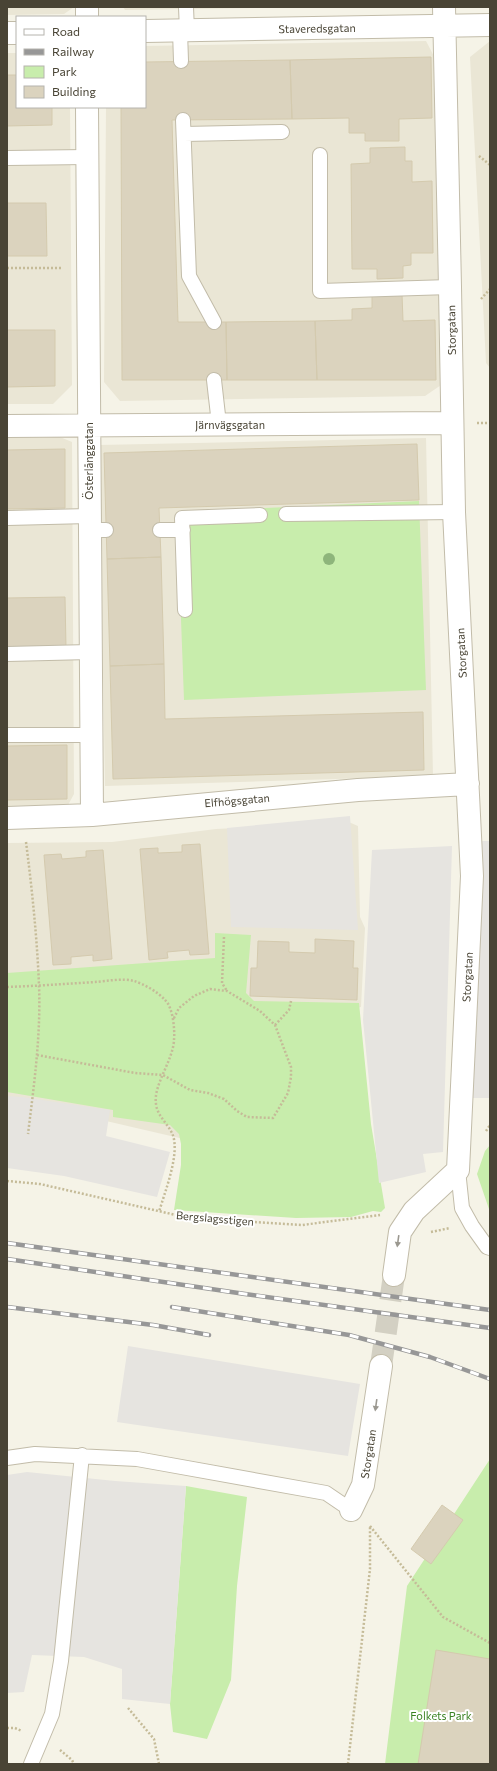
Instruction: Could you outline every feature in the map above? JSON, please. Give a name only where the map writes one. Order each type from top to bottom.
[{"type":"street","name":"Staveredsgatan","points":[[146,31],[183,31],[444,16],[490,25]]},
{"type":"street","name":"Storgatan","points":[[444,16],[454,512],[472,876],[458,1170]]},
{"type":"street","name":"Österlånggatan","points":[[87,108],[88,426],[95,525],[90,652],[92,815]]},
{"type":"street","name":"Järnvägsgatan","points":[[7,426],[452,423]]},
{"type":"street","name":"Elfhögsgatan","points":[[15,818],[92,815],[358,790],[468,784]]},
{"type":"street","points":[[394,1275],[400,1232],[414,1211],[458,1170]]},
{"type":"street","name":"Storgatan","points":[[351,1510],[363,1485],[382,1366]]},
{"type":"lane","points":[[181,61],[186,7]]},
{"type":"lane","points":[[183,120],[189,276],[214,322]]},
{"type":"lane","points":[[184,134],[282,132]]},
{"type":"lane","points":[[320,155],[320,291],[450,287]]},
{"type":"lane","points":[[7,158],[87,157]]},
{"type":"lane","points":[[214,380],[219,424]]},
{"type":"lane","points":[[286,514],[454,512]]},
{"type":"lane","points":[[185,610],[182,518],[260,515]]},
{"type":"lane","points":[[7,518],[95,525]]},
{"type":"lane","points":[[160,530],[183,530]]},
{"type":"lane","points":[[7,654],[90,652]]},
{"type":"lane","points":[[7,735],[91,735]]},
{"type":"lane","points":[[458,1170],[462,1208],[472,1226],[490,1248]]},
{"type":"lane","points":[[7,1458],[35,1454],[82,1455],[61,1661],[52,1714],[31,1764]]},
{"type":"lane","name":"Storgatan","points":[[82,1455],[137,1459],[326,1493],[351,1510]]},
{"type":"path","points":[[479,156],[490,165]]},
{"type":"path","points":[[7,268],[87,268]]},
{"type":"path","points":[[481,300],[490,289]]},
{"type":"path","points":[[15,818],[30,868],[39,986],[37,1055],[28,1134]]},
{"type":"path","points":[[224,937],[222,983],[227,991]]},
{"type":"path","points":[[7,988],[134,981],[166,1000],[173,1020],[175,1039],[173,1054],[163,1075],[156,1104],[162,1119],[172,1132],[175,1142],[175,1154],[159,1212]]},
{"type":"path","points":[[37,1055],[135,1073],[163,1075],[190,1090],[208,1093],[224,1100],[247,1117],[273,1118],[288,1093],[291,1077],[291,1067],[275,1025],[260,1011],[227,991],[210,989],[194,996],[179,1008],[173,1020]]},
{"type":"path","points":[[275,1025],[289,1010],[291,1001]]},
{"type":"path","name":"Bergslagsstigen","points":[[7,1181],[40,1184],[189,1218],[302,1225],[381,1215],[400,1232]]},
{"type":"path","points":[[427,1234],[444,1229],[472,1226]]},
{"type":"path","points":[[348,1764],[370,1568],[371,1520]]},
{"type":"path","points":[[370,1526],[443,1617],[490,1643]]},
{"type":"path","points":[[128,1708],[154,1739],[159,1764]]},
{"type":"shaded area","points":[[7,7],[74,7],[64,14],[7,15]]},
{"type":"shaded area","points":[[123,7],[318,7],[125,10]]},
{"type":"shaded area","points":[[426,41],[438,64],[444,383],[425,396],[120,401],[104,382],[106,108],[146,108],[146,46]]},
{"type":"shaded area","points":[[490,41],[490,368],[486,363],[470,57]]},
{"type":"shaded area","points":[[7,53],[16,53],[16,108],[70,108],[72,385],[53,404],[7,404]]},
{"type":"shaded area","points":[[7,437],[60,437],[72,442],[74,794],[68,805],[7,806]]},
{"type":"shaded area","points":[[426,438],[433,776],[105,786],[99,445]]},
{"type":"shaded area","points":[[350,816],[358,930],[231,927],[227,828]]},
{"type":"shaded area","points":[[344,820],[358,826],[360,917],[365,928],[361,1007],[328,1015],[188,1140],[7,1098],[7,843],[112,842],[216,829],[317,824]]},
{"type":"shaded area","points":[[478,841],[490,841],[490,1098],[471,1098]]},
{"type":"shaded area","points":[[452,846],[443,1152],[423,1154],[426,1172],[379,1183],[363,1020],[372,850]]},
{"type":"shaded area","points":[[7,1096],[110,1110],[106,1136],[170,1152],[157,1197],[64,1176],[7,1168]]},
{"type":"shaded area","points":[[128,1346],[360,1384],[348,1456],[117,1422]]},
{"type":"shaded area","points":[[27,1472],[115,1481],[186,1486],[170,1704],[122,1699],[122,1669],[84,1657],[32,1655],[24,1692],[7,1693],[7,1475]]},
{"type":"green space","points":[[419,501],[426,690],[184,700],[177,512]]},
{"type":"green space","points":[[215,933],[251,935],[246,993],[254,1001],[359,1003],[371,1124],[385,1208],[381,1212],[373,1211],[351,1217],[296,1218],[174,1210],[181,1165],[181,1144],[179,1134],[170,1125],[113,1117],[113,1110],[7,1092],[7,973],[215,958]]},
{"type":"green space","points":[[490,1145],[490,1212],[477,1174],[485,1151]]},
{"type":"green space","name":"Folkets Park","points":[[490,1459],[490,1764],[385,1764],[407,1586]]},
{"type":"green space","points":[[186,1486],[247,1497],[237,1586],[231,1680],[207,1739],[173,1732],[170,1704]]},
{"type":"building","points":[[431,57],[432,118],[399,119],[399,141],[365,141],[365,133],[349,133],[349,118],[292,119],[290,60]]},
{"type":"building","points":[[290,60],[292,119],[172,120],[178,322],[226,322],[227,380],[122,380],[121,108],[146,108],[146,62]]},
{"type":"building","points":[[7,75],[16,75],[16,108],[52,108],[52,125],[7,126]]},
{"type":"building","points":[[405,147],[405,161],[412,161],[412,182],[432,181],[433,253],[411,253],[411,265],[403,266],[403,278],[377,279],[377,269],[352,269],[351,164],[370,163],[370,148]]},
{"type":"building","points":[[7,203],[46,203],[47,256],[7,256]]},
{"type":"building","points":[[372,294],[402,294],[403,321],[435,320],[436,380],[317,380],[315,321],[352,320],[352,309],[372,308]]},
{"type":"building","points":[[315,321],[317,380],[227,380],[226,322]]},
{"type":"building","points":[[7,330],[55,330],[55,386],[7,387]]},
{"type":"building","points":[[417,444],[419,500],[159,508],[161,557],[107,559],[104,453]]},
{"type":"building","points":[[65,449],[65,508],[7,509],[7,450]]},
{"type":"building","points":[[161,557],[164,664],[110,666],[107,559]]},
{"type":"building","points":[[65,597],[66,648],[7,649],[7,598]]},
{"type":"building","points":[[164,664],[165,719],[423,712],[424,770],[113,779],[110,666]]},
{"type":"building","points":[[67,745],[67,799],[7,800],[7,746]]},
{"type":"building","points":[[200,844],[209,954],[190,955],[189,950],[167,952],[168,958],[149,960],[140,849],[158,848],[158,853],[182,852],[182,845]]},
{"type":"building","points":[[103,850],[112,959],[93,961],[93,955],[71,957],[71,964],[53,965],[44,855],[61,854],[62,859],[86,857],[86,851]]},
{"type":"building","points":[[315,939],[354,941],[353,968],[358,968],[357,1000],[250,996],[251,968],[257,968],[258,941],[289,942],[289,952],[315,953]]},
{"type":"building","points":[[442,1505],[463,1520],[431,1564],[411,1549]]},
{"type":"building","points":[[436,1650],[490,1659],[490,1764],[418,1764]]},
{"type":"tunnel","points":[[381,1366],[394,1275]]},
{"type":"railway","points":[[7,1243],[490,1310]]},
{"type":"railway","points":[[7,1259],[490,1328]]},
{"type":"railway","points":[[7,1307],[153,1325],[209,1335]]},
{"type":"railway","points":[[172,1307],[349,1335],[430,1357],[490,1379]]}]
